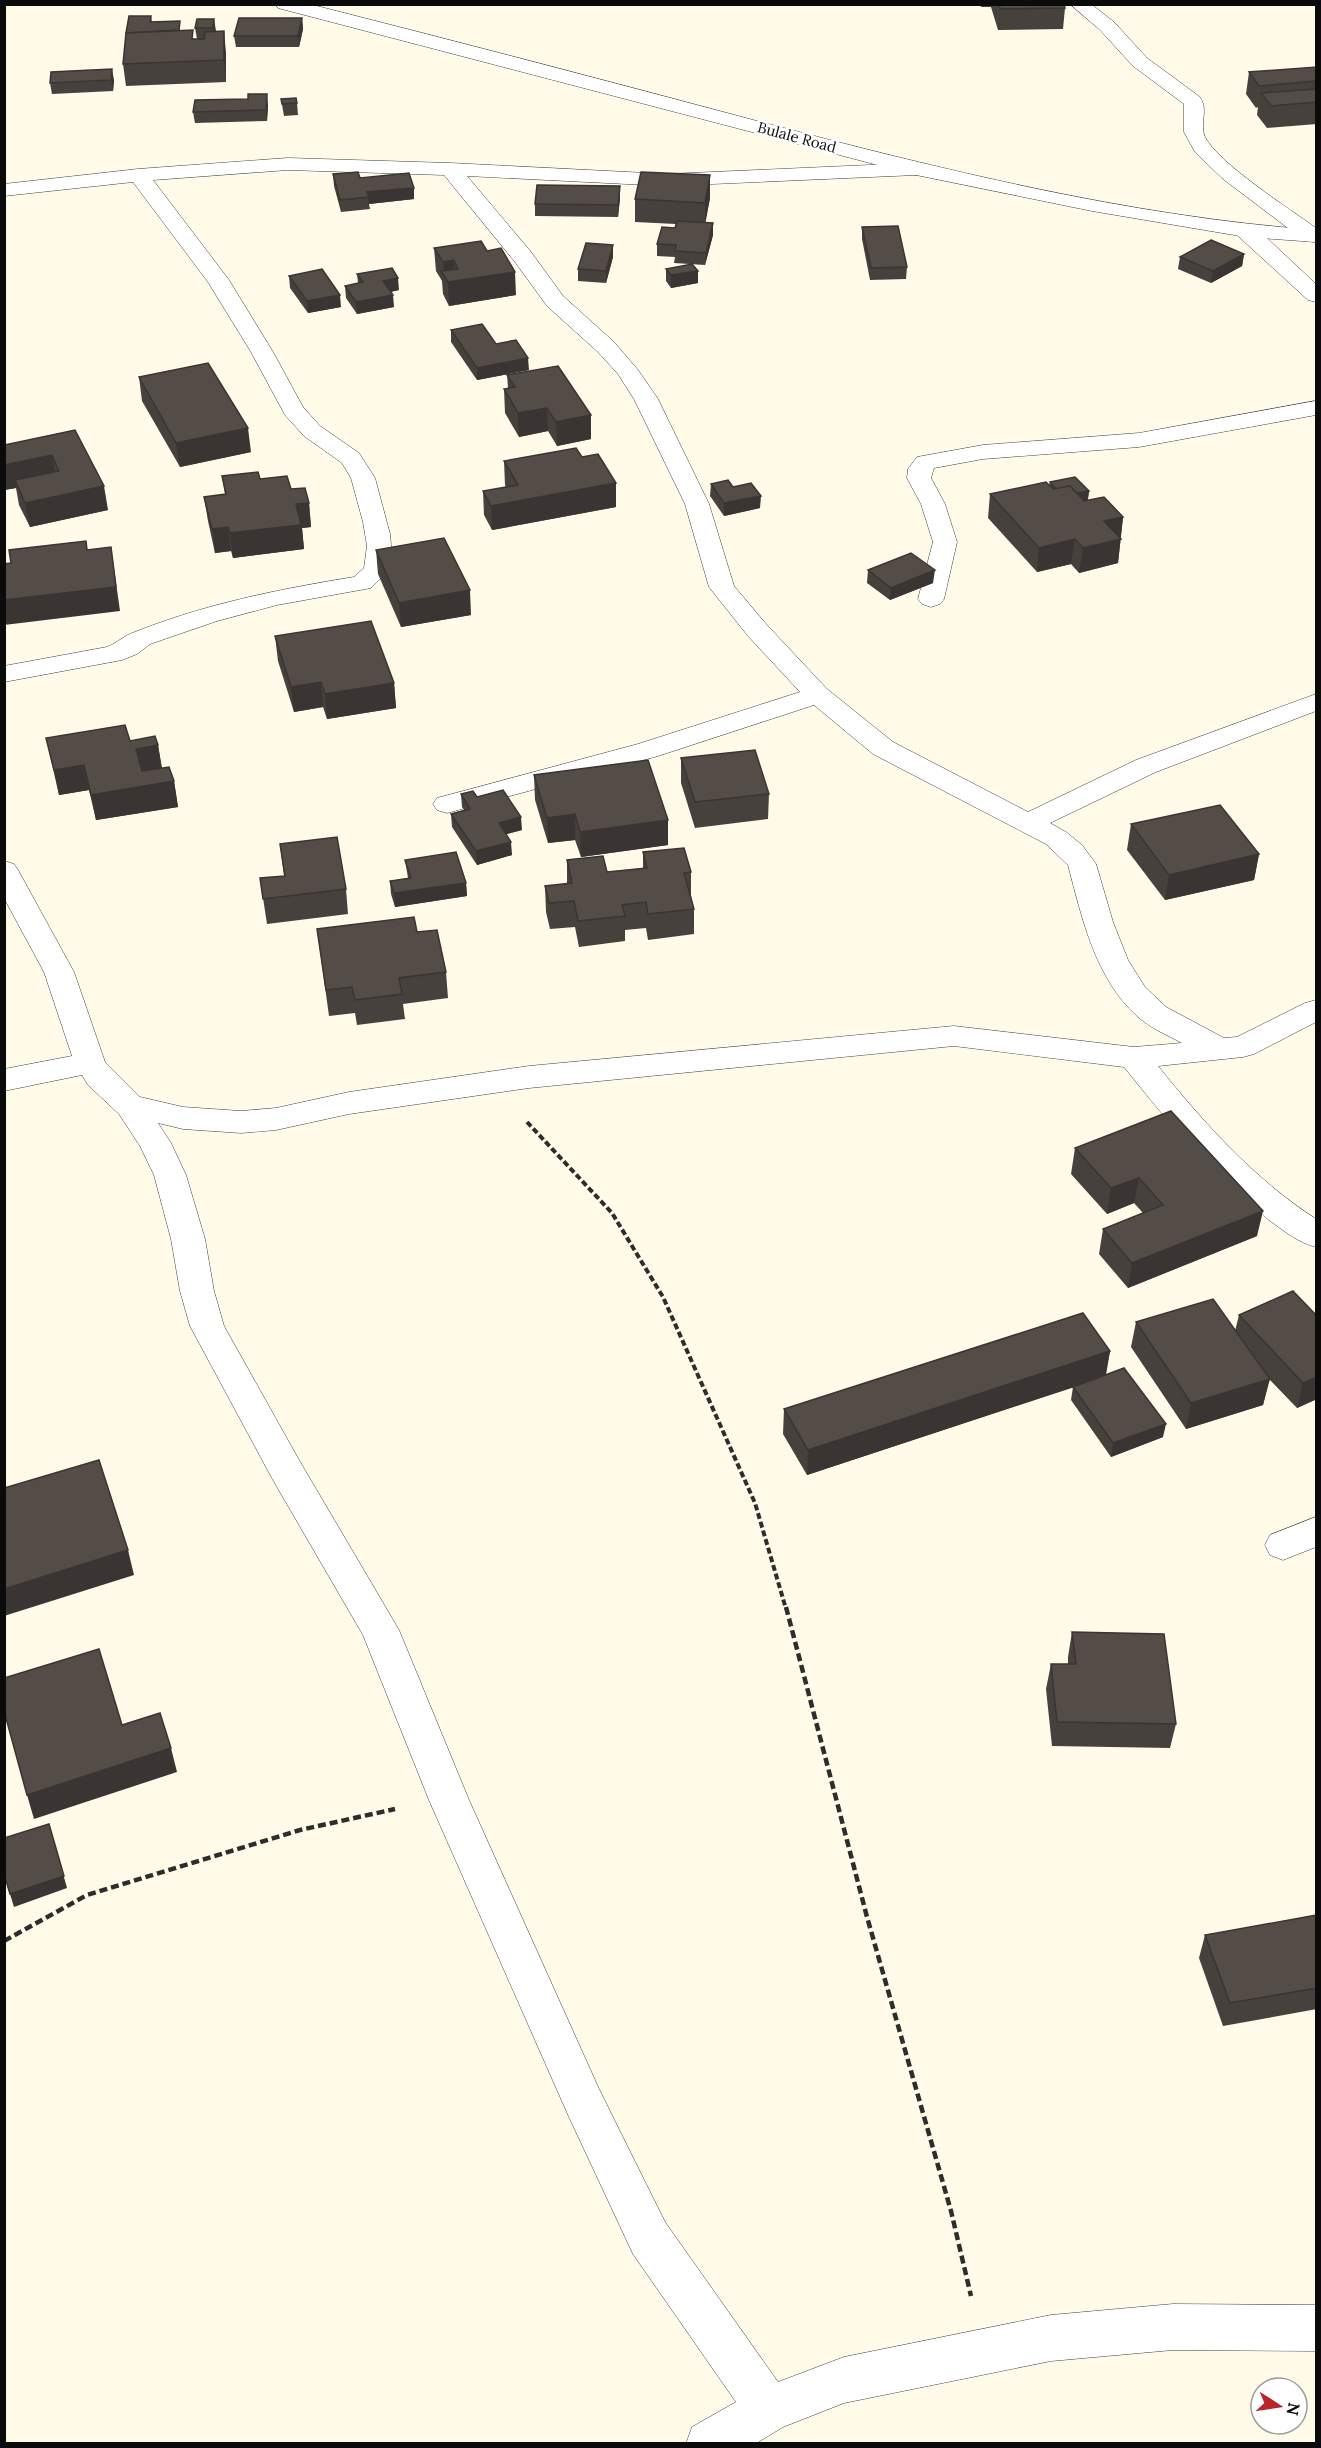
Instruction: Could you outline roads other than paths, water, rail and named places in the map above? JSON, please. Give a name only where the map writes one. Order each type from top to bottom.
[{"type":"street","name":"Bulale Road","points":[[285,4],[916,169],[1092,205],[1246,231],[1315,236]]},
{"type":"street","points":[[1079,4],[1107,26],[1140,62],[1193,100],[1194,134],[1198,143],[1216,161],[1315,236]]},
{"type":"street","points":[[4,190],[138,175],[288,164],[450,169],[667,180],[916,169]]},
{"type":"street","points":[[450,169],[523,257],[555,301],[606,347],[627,370],[646,399],[697,504],[722,587],[735,606],[818,695],[883,748],[1056,838],[1072,850],[1082,864],[1112,961],[1129,988],[1149,1010],[1221,1050]]},
{"type":"street","points":[[4,674],[113,654],[128,648],[141,638],[208,616],[275,598],[362,583],[373,575],[378,565],[380,549],[363,478],[358,467],[351,458],[312,432],[293,410],[262,352],[218,280],[138,175]]},
{"type":"street","points":[[1246,231],[1317,295]]},
{"type":"street","points":[[931,599],[945,542],[933,504],[920,478],[920,469],[926,462],[983,452],[1139,440],[1317,408]]},
{"type":"street","points":[[447,804],[648,750],[818,695]]},
{"type":"street","points":[[1028,823],[1146,766],[1317,702]]},
{"type":"street","points":[[4,870],[59,972],[90,1063],[99,1077],[130,1106],[155,1143],[170,1175],[188,1239],[197,1291],[207,1326],[286,1470],[380,1630],[449,1800],[580,2092],[649,2238],[769,2409]]},
{"type":"street","points":[[130,1106],[183,1118],[241,1122],[276,1119],[349,1103],[488,1083],[954,1036],[1134,1058],[1243,1047],[1317,1010]]},
{"type":"street","points":[[1134,1058],[1190,1127],[1242,1179],[1292,1221],[1317,1235]]},
{"type":"street","points":[[4,1080],[90,1063]]},
{"type":"street","points":[[1283,1545],[1317,1532]]},
{"type":"street","points":[[709,2444],[769,2409],[844,2380],[983,2350],[1051,2338],[1173,2327],[1317,2328]]}]
